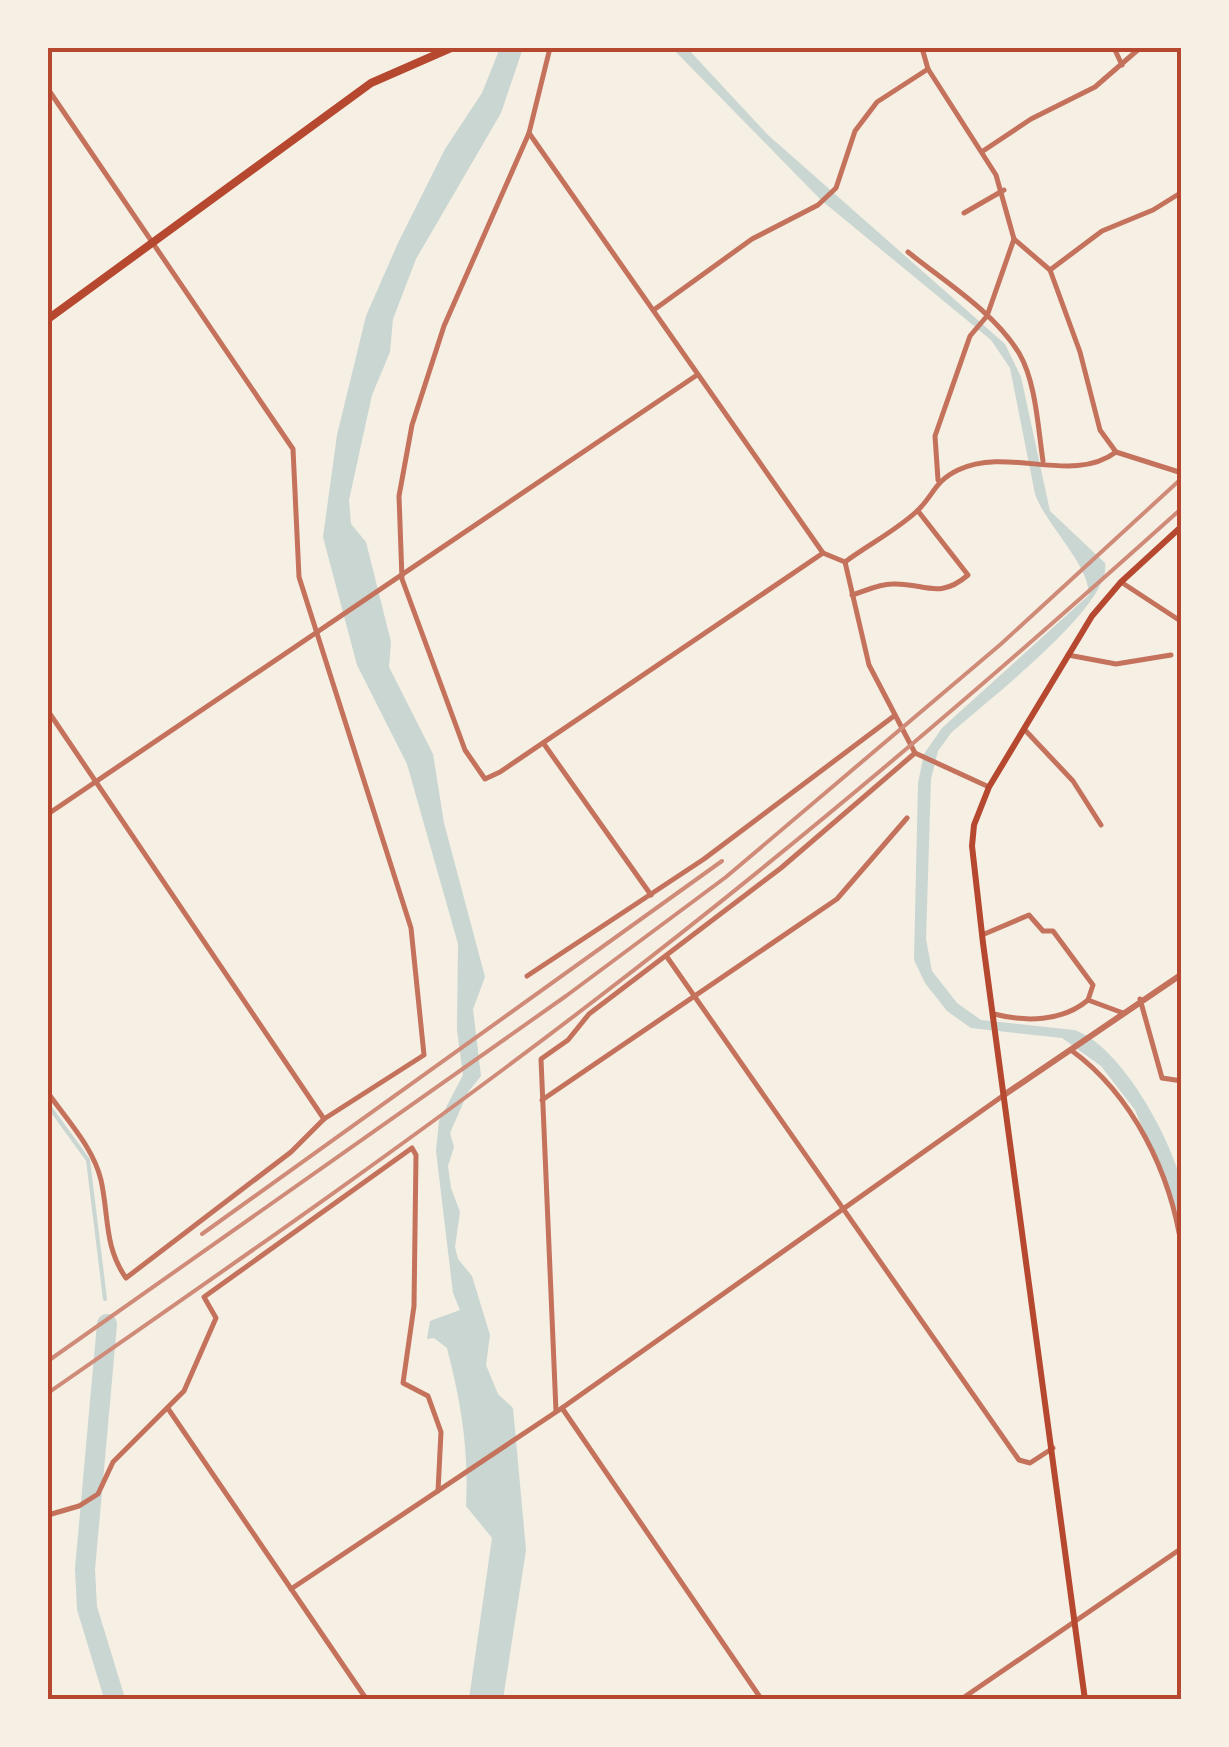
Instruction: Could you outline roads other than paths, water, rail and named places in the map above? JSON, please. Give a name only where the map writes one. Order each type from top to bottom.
[{"type":"main road","points":[[48,319],[370,83],[447,48]]},
{"type":"main road","points":[[1085,1700],[972,846],[974,825],[989,787],[1068,656],[1121,582],[1182,526]]},
{"type":"street","points":[[550,48],[529,134],[444,326],[412,425],[399,496],[402,578],[465,750],[486,779],[544,744],[823,553]]},
{"type":"street","points":[[845,562],[918,511],[938,480],[935,436],[970,336],[987,316],[1014,239],[1004,190],[928,70],[922,48]]},
{"type":"street","points":[[1114,48],[1122,65]]},
{"type":"street","points":[[983,152],[1031,119],[1095,87],[1140,48]]},
{"type":"street","points":[[655,309],[752,240],[818,206],[836,188],[856,132],[878,102],[928,70]]},
{"type":"street","points":[[48,89],[292,450],[299,577],[411,928],[424,1056],[324,1119],[291,1152],[126,1278],[110,1256],[100,1178],[90,1151],[48,1093]]},
{"type":"street","points":[[529,134],[823,553],[845,562]]},
{"type":"street","points":[[964,213],[1004,190]]},
{"type":"street","points":[[1050,270],[1102,231],[1153,210],[1182,192]]},
{"type":"street","points":[[1014,239],[1050,270],[1080,352],[1100,430],[1116,452],[1182,473]]},
{"type":"street","points":[[908,252],[987,316],[1020,355],[1035,409],[1043,462]]},
{"type":"street","points":[[48,814],[95,779],[394,584],[698,375]]},
{"type":"street","points":[[938,480],[992,460],[1091,466],[1116,452]]},
{"type":"street","points":[[852,595],[895,583],[932,590],[954,587],[968,575],[918,511]]},
{"type":"street","points":[[845,562],[870,664],[914,753],[989,787]]},
{"type":"street","points":[[1121,582],[1182,622]]},
{"type":"street","points":[[1068,656],[1116,664],[1171,655]]},
{"type":"street","points":[[48,711],[324,1119]]},
{"type":"street","points":[[527,976],[650,895],[894,716]]},
{"type":"street","points":[[1024,729],[1073,781],[1101,826]]},
{"type":"street","points":[[544,744],[650,895]]},
{"type":"street","points":[[762,1700],[557,1411],[541,1060],[568,1040],[589,1014],[667,957],[914,753]]},
{"type":"street","points":[[542,1100],[838,899],[906,818]]},
{"type":"street","points":[[982,934],[1028,915],[1043,931],[1053,931],[1093,985],[1088,1000],[1061,1014],[1026,1022],[994,1014]]},
{"type":"street","points":[[667,957],[1020,1460],[1030,1463],[1054,1448]]},
{"type":"street","points":[[291,1590],[557,1411],[1140,999],[1182,974]]},
{"type":"street","points":[[1140,999],[1162,1078],[1182,1081]]},
{"type":"street","points":[[1088,1000],[1123,1012]]},
{"type":"street","points":[[1070,1050],[1102,1073],[1122,1095],[1177,1213],[1182,1250]]},
{"type":"street","points":[[48,1515],[79,1506],[98,1494],[113,1462],[184,1392],[216,1318],[204,1297],[412,1148],[416,1155],[414,1306],[404,1383],[428,1396],[441,1432],[438,1491]]},
{"type":"street","points":[[169,1410],[367,1700]]},
{"type":"street","points":[[960,1700],[1182,1548]]},
{"type":"waterway","points":[[48,1105],[88,1160],[105,1299]]},
{"type":"waterway","points":[[107,1324],[85,1569],[87,1608],[115,1700]]},
{"type":"railway","points":[[48,1361],[566,996],[726,877],[1001,644],[1182,478]]},
{"type":"railway","points":[[48,1393],[392,1151],[671,941],[893,760],[1182,508]]},
{"type":"railway","points":[[202,1234],[722,861]]}]
